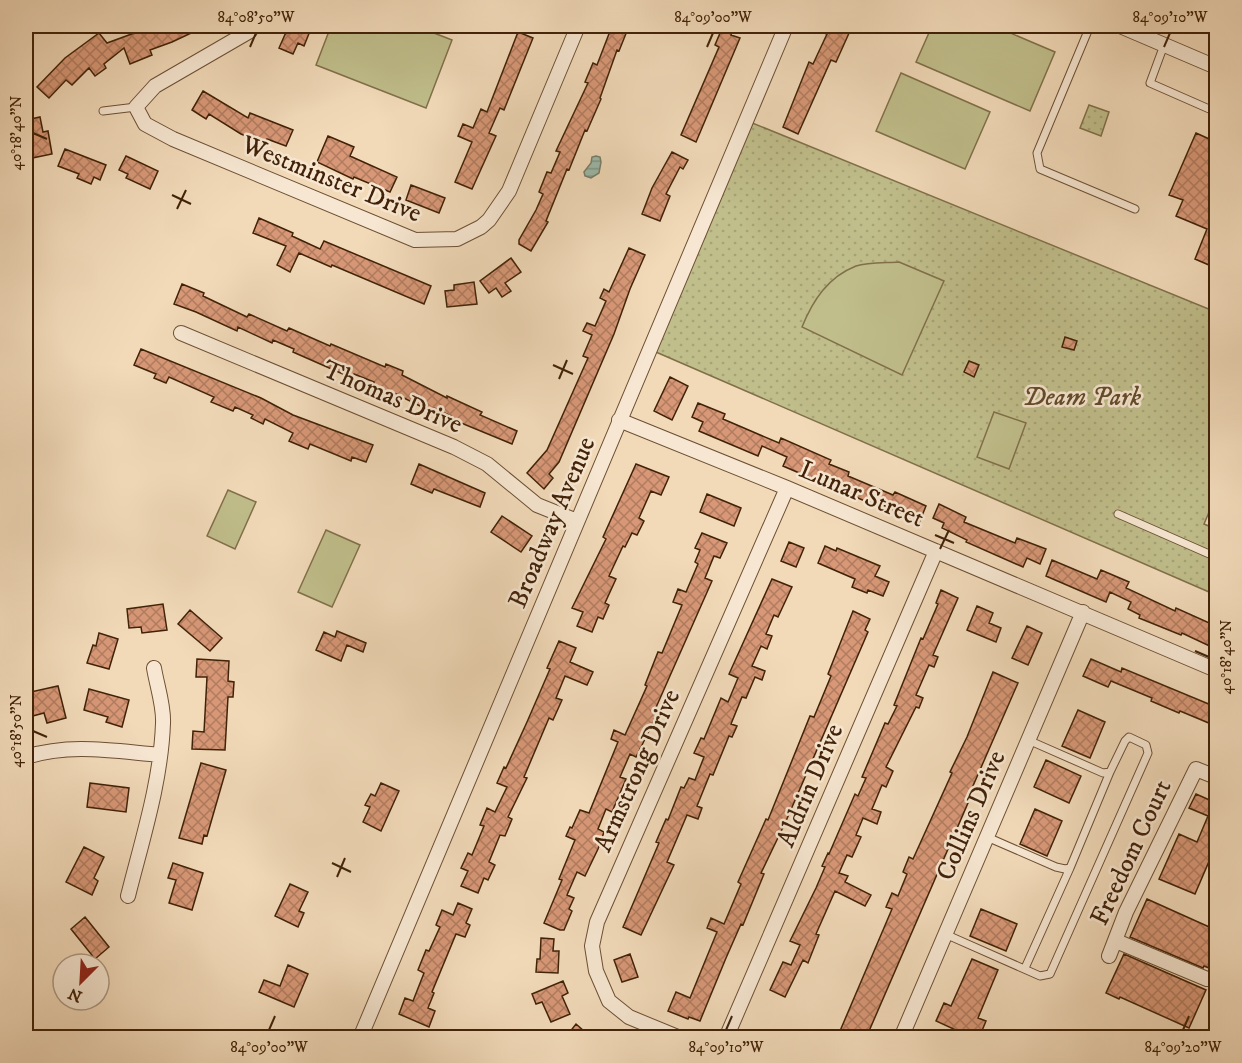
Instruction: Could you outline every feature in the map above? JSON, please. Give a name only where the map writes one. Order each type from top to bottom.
[{"type":"street","points":[[136,107],[155,86],[250,31],[252,26]]},
{"type":"street","name":"Westminster Drive","points":[[136,107],[145,124],[173,139],[402,236],[415,240],[457,239],[481,227],[489,220],[509,191],[578,26]]},
{"type":"street","name":"Broadway Avenue","points":[[360,1038],[786,26]]},
{"type":"street","points":[[1120,26],[1216,67]]},
{"type":"street","name":"Thomas Drive","points":[[181,333],[454,447],[487,464],[537,505],[577,521]]},
{"type":"street","name":"Lunar Street","points":[[619,420],[787,488],[1216,670]]},
{"type":"street","name":"Armstrong Drive","points":[[680,1038],[629,1017],[609,1001],[596,971],[592,946],[597,922],[615,877],[787,488]]},
{"type":"street","name":"Aldrin Drive","points":[[726,1038],[936,551]]},
{"type":"street","name":"Collins Drive","points":[[901,1038],[1083,612]]},
{"type":"street","points":[[128,896],[157,782],[163,721],[154,668]]},
{"type":"street","points":[[26,757],[46,751],[78,747],[160,755]]},
{"type":"street","name":"Freedom Court","points":[[1108,956],[1126,912],[1196,769],[1216,777]]},
{"type":"street","points":[[1116,941],[1207,979]]},
{"type":"lane","points":[[1090,26],[1037,153],[1040,169],[1135,209]]},
{"type":"lane","points":[[1164,45],[1150,83],[1216,112]]},
{"type":"lane","points":[[103,111],[136,107]]},
{"type":"lane","points":[[1118,514],[1216,556]]},
{"type":"lane","points":[[945,934],[1040,975],[1050,974],[1148,753],[1146,746],[1129,737],[1110,772],[1025,968]]},
{"type":"lane","points":[[1028,740],[1103,773],[1110,772]]},
{"type":"lane","points":[[987,837],[1056,867],[1070,868]]},
{"type":"green space","points":[[331,26],[416,26],[452,40],[426,108],[316,65]]},
{"type":"green space","points":[[932,26],[994,26],[1055,52],[1030,111],[916,62]]},
{"type":"green space","points":[[901,73],[990,112],[965,169],[876,131]]},
{"type":"green space","points":[[1089,105],[1109,112],[1101,136],[1080,128]]},
{"type":"green space","name":"Deam Park","points":[[745,120],[1216,312],[1216,496],[1204,524],[1216,529],[1216,595],[649,349]]},
{"type":"green space","points":[[899,262],[944,281],[902,375],[802,327],[823,290],[837,276],[856,266]]},
{"type":"green space","points":[[994,412],[1026,423],[1009,469],[977,457]]},
{"type":"green space","points":[[228,490],[256,502],[235,549],[207,536]]},
{"type":"green space","points":[[326,530],[360,545],[332,607],[298,592]]},
{"type":"shaded area","points":[[592,157],[600,157],[601,162],[599,173],[591,178],[585,176],[584,172],[591,163]]},
{"type":"building","points":[[165,26],[206,26],[150,50],[152,55],[130,64],[124,48],[104,64],[106,68],[95,76],[89,68],[72,85],[66,80],[49,98],[37,87],[65,58],[99,33],[107,43],[148,28],[150,33]]},
{"type":"building","points":[[297,26],[312,26],[304,46],[298,43],[293,54],[279,48],[287,30],[294,33]]},
{"type":"building","points":[[612,26],[629,26],[619,51],[617,50],[601,99],[587,131],[585,130],[569,170],[567,169],[546,221],[548,222],[531,251],[519,244],[519,240],[543,194],[539,192],[547,172],[551,173],[560,152],[556,151],[588,83],[585,82],[593,63],[597,65]]},
{"type":"building","points":[[723,26],[735,26],[731,35],[740,38],[696,142],[681,135],[719,47],[715,45]]},
{"type":"building","points":[[828,26],[838,26],[850,31],[836,62],[831,60],[798,134],[783,127],[809,62],[813,64],[827,34],[824,33]]},
{"type":"building","points":[[518,32],[533,38],[504,110],[500,108],[489,133],[496,136],[472,189],[455,182],[472,142],[458,136],[463,124],[473,128],[481,109],[487,112]]},
{"type":"building","points":[[203,91],[248,118],[250,113],[293,130],[286,146],[267,139],[265,144],[241,134],[209,114],[206,119],[192,110]]},
{"type":"building","points":[[40,117],[43,132],[48,131],[52,154],[32,158],[26,120]]},
{"type":"building","points":[[1196,133],[1216,142],[1216,268],[1195,259],[1207,229],[1176,216],[1183,200],[1169,195]]},
{"type":"building","points":[[328,136],[354,147],[350,156],[397,177],[390,192],[354,177],[353,179],[317,162]]},
{"type":"building","points":[[65,149],[106,165],[100,180],[94,177],[91,184],[77,178],[79,174],[58,166]]},
{"type":"building","points":[[672,152],[688,160],[683,169],[680,167],[666,194],[670,196],[660,221],[642,214],[652,188]]},
{"type":"building","points":[[126,156],[158,171],[150,189],[126,178],[128,174],[119,170]]},
{"type":"building","points":[[411,185],[445,198],[439,213],[406,200]]},
{"type":"building","points":[[259,218],[293,233],[292,236],[320,249],[324,241],[431,286],[424,304],[299,253],[290,272],[277,265],[286,246],[253,233]]},
{"type":"building","points":[[629,248],[645,255],[559,462],[549,474],[553,478],[544,489],[527,473],[547,450],[588,358],[583,356],[592,335],[583,331],[587,323],[595,326],[606,301],[600,298],[604,289],[609,292]]},
{"type":"building","points":[[511,258],[521,272],[505,283],[511,291],[502,297],[496,288],[489,293],[480,281]]},
{"type":"building","points":[[474,282],[477,304],[447,307],[445,291],[454,290],[454,285]]},
{"type":"building","points":[[182,284],[204,293],[203,296],[247,317],[249,314],[287,331],[289,328],[385,367],[386,364],[403,371],[402,375],[447,398],[447,396],[482,412],[480,415],[517,431],[512,444],[449,418],[451,416],[434,408],[432,412],[394,393],[373,386],[374,382],[354,374],[352,378],[293,352],[294,349],[273,340],[272,343],[238,327],[237,331],[174,304]]},
{"type":"building","points":[[1065,337],[1077,341],[1074,350],[1062,347]]},
{"type":"building","points":[[141,349],[261,398],[293,415],[373,445],[366,462],[352,457],[351,461],[310,444],[308,449],[289,441],[293,433],[265,419],[263,424],[251,418],[253,415],[235,407],[233,411],[211,402],[214,397],[169,377],[166,383],[154,378],[156,374],[134,365]]},
{"type":"building","points":[[969,361],[979,365],[974,377],[964,372]]},
{"type":"building","points":[[670,377],[688,386],[672,420],[654,411]]},
{"type":"building","points":[[698,403],[725,414],[723,419],[779,443],[781,438],[831,460],[829,464],[849,472],[848,476],[893,495],[895,492],[926,506],[919,523],[881,504],[879,507],[783,466],[787,457],[762,446],[758,456],[699,431],[703,422],[692,417]]},
{"type":"building","points":[[419,464],[485,493],[480,507],[434,489],[432,493],[411,484]]},
{"type":"building","points":[[636,464],[669,477],[661,495],[651,491],[639,518],[644,521],[637,535],[632,533],[625,547],[623,546],[609,576],[616,579],[605,603],[609,605],[603,619],[598,617],[592,632],[577,626],[583,612],[572,608],[606,539],[603,537]]},
{"type":"building","points":[[707,494],[741,508],[734,526],[700,512]]},
{"type":"building","points":[[939,504],[966,517],[964,522],[1015,543],[1017,538],[1046,549],[1040,564],[1027,558],[1023,567],[966,542],[967,540],[942,528],[944,523],[933,518]]},
{"type":"building","points":[[502,516],[532,536],[521,552],[491,532]]},
{"type":"building","points":[[702,533],[727,543],[720,558],[714,556],[705,578],[712,581],[654,712],[657,713],[648,733],[636,757],[630,754],[620,777],[626,779],[612,812],[606,809],[598,829],[604,832],[598,849],[585,876],[577,872],[567,895],[574,898],[569,909],[572,911],[564,930],[560,930],[544,923],[562,880],[559,879],[575,840],[566,836],[580,810],[589,813],[618,742],[611,739],[614,730],[625,735],[647,686],[645,685],[658,652],[662,653],[682,605],[673,602],[678,589],[686,592],[698,564],[695,562],[700,550],[695,548]]},
{"type":"building","points":[[789,542],[804,548],[796,567],[781,561]]},
{"type":"building","points":[[825,546],[836,551],[837,548],[880,566],[875,576],[889,582],[883,596],[852,587],[855,579],[818,563]]},
{"type":"building","points":[[1052,560],[1097,579],[1101,570],[1129,582],[1126,588],[1175,611],[1176,608],[1216,626],[1216,649],[1182,633],[1181,635],[1139,618],[1140,615],[1128,609],[1131,602],[1110,592],[1106,602],[1046,576]]},
{"type":"building","points":[[772,579],[792,587],[778,617],[774,615],[766,634],[772,636],[767,649],[761,646],[752,666],[765,671],[762,680],[755,677],[746,698],[742,697],[731,724],[737,726],[732,737],[729,736],[713,775],[710,774],[697,806],[702,808],[698,819],[687,815],[667,862],[674,865],[641,935],[623,927],[659,843],[656,842],[666,819],[668,820],[681,787],[684,788],[689,778],[695,780],[704,757],[694,753],[701,738],[704,739],[721,698],[728,702],[738,678],[729,674]]},
{"type":"building","points":[[941,590],[958,598],[933,655],[938,657],[934,667],[929,665],[916,695],[923,698],[919,708],[916,707],[886,767],[893,771],[886,787],[882,785],[872,809],[881,812],[877,824],[863,818],[856,835],[861,837],[852,857],[847,855],[839,873],[848,876],[845,882],[871,895],[865,906],[835,891],[816,934],[819,935],[808,963],[803,960],[785,997],[770,990],[783,962],[791,965],[800,945],[790,941],[816,888],[825,867],[822,866],[855,794],[858,796],[866,778],[862,777],[885,723],[888,724],[897,706],[894,705],[921,638],[923,639],[938,604],[936,603]]},
{"type":"building","points":[[163,604],[167,630],[142,633],[141,627],[129,628],[127,609]]},
{"type":"building","points":[[977,606],[993,613],[989,623],[1001,628],[996,642],[967,630]]},
{"type":"building","points":[[190,610],[222,638],[210,651],[178,624]]},
{"type":"building","points":[[853,611],[870,619],[865,630],[868,632],[761,873],[764,874],[743,925],[741,924],[700,1021],[668,1011],[676,992],[690,998],[717,932],[707,928],[711,918],[724,924],[741,884],[738,882],[766,819],[768,820],[810,716],[814,717],[831,676],[828,674]]},
{"type":"building","points":[[1027,626],[1042,633],[1028,665],[1012,658]]},
{"type":"building","points":[[337,631],[366,643],[363,652],[347,645],[341,661],[316,650],[324,632],[335,637]]},
{"type":"building","points":[[99,633],[118,639],[109,669],[87,663],[93,645],[96,646]]},
{"type":"building","points":[[559,641],[576,648],[570,662],[593,672],[587,685],[565,676],[556,698],[562,700],[553,720],[549,718],[524,777],[527,778],[508,817],[512,819],[505,836],[500,835],[489,862],[495,865],[488,880],[484,878],[478,893],[461,886],[468,871],[461,868],[468,853],[472,855],[484,826],[480,825],[487,808],[495,812],[507,787],[497,783],[527,722],[550,669],[547,668]]},
{"type":"building","points":[[197,659],[229,661],[228,681],[234,682],[233,697],[228,697],[225,750],[192,749],[193,731],[204,732],[207,677],[196,677]]},
{"type":"building","points":[[1091,659],[1121,672],[1122,668],[1216,707],[1216,726],[1151,701],[1152,698],[1111,681],[1108,687],[1083,676]]},
{"type":"building","points":[[993,672],[1018,683],[969,795],[971,796],[866,1038],[837,1038],[892,909],[886,907],[892,893],[898,896],[907,874],[903,872],[909,857],[913,859],[952,773],[950,772]]},
{"type":"building","points":[[58,686],[66,718],[47,723],[44,713],[29,717],[26,693]]},
{"type":"building","points":[[89,689],[129,700],[122,727],[106,722],[108,717],[84,710]]},
{"type":"building","points":[[1078,710],[1105,722],[1090,758],[1062,746]]},
{"type":"building","points":[[1046,760],[1081,776],[1069,803],[1034,787]]},
{"type":"building","points":[[201,763],[226,770],[207,836],[204,835],[202,844],[179,838]]},
{"type":"building","points":[[90,783],[129,788],[126,812],[87,807]]},
{"type":"building","points":[[381,783],[399,791],[381,831],[363,822],[370,807],[365,805],[371,794],[375,796]]},
{"type":"building","points":[[1196,794],[1214,802],[1216,797],[1216,845],[1195,894],[1159,879],[1179,834],[1197,842],[1208,816],[1189,808]]},
{"type":"building","points":[[1035,809],[1062,821],[1047,856],[1020,844]]},
{"type":"building","points":[[84,847],[104,857],[94,878],[98,881],[92,895],[66,882]]},
{"type":"building","points":[[173,863],[203,873],[192,910],[169,903],[176,880],[168,878]]},
{"type":"building","points":[[290,884],[308,892],[299,911],[304,913],[298,927],[275,916]]},
{"type":"building","points":[[1147,899],[1216,930],[1214,970],[1204,966],[1203,968],[1130,937]]},
{"type":"building","points":[[458,903],[472,909],[466,923],[470,925],[465,937],[456,934],[432,992],[434,993],[428,1008],[435,1011],[429,1027],[399,1014],[405,998],[413,1001],[424,973],[418,970],[426,950],[429,951],[440,927],[436,925],[442,910],[453,915]]},
{"type":"building","points":[[981,909],[1017,924],[1006,951],[970,936]]},
{"type":"building","points":[[85,917],[109,947],[103,952],[89,952],[71,929]]},
{"type":"building","points":[[541,938],[554,939],[553,951],[559,951],[558,973],[536,972],[537,959],[540,959]]},
{"type":"building","points":[[630,954],[638,977],[622,982],[614,960]]},
{"type":"building","points":[[1124,954],[1206,990],[1189,1028],[1106,993]]},
{"type":"building","points":[[972,959],[998,970],[978,1018],[986,1021],[979,1038],[973,1038],[936,1021],[944,1003],[951,1006]]},
{"type":"building","points":[[288,965],[308,974],[294,1007],[259,992],[264,980],[280,986]]},
{"type":"building","points":[[563,981],[568,993],[562,996],[570,1014],[551,1022],[542,1002],[536,1004],[532,994]]},
{"type":"building","points":[[576,1024],[592,1038],[565,1038]]}]
